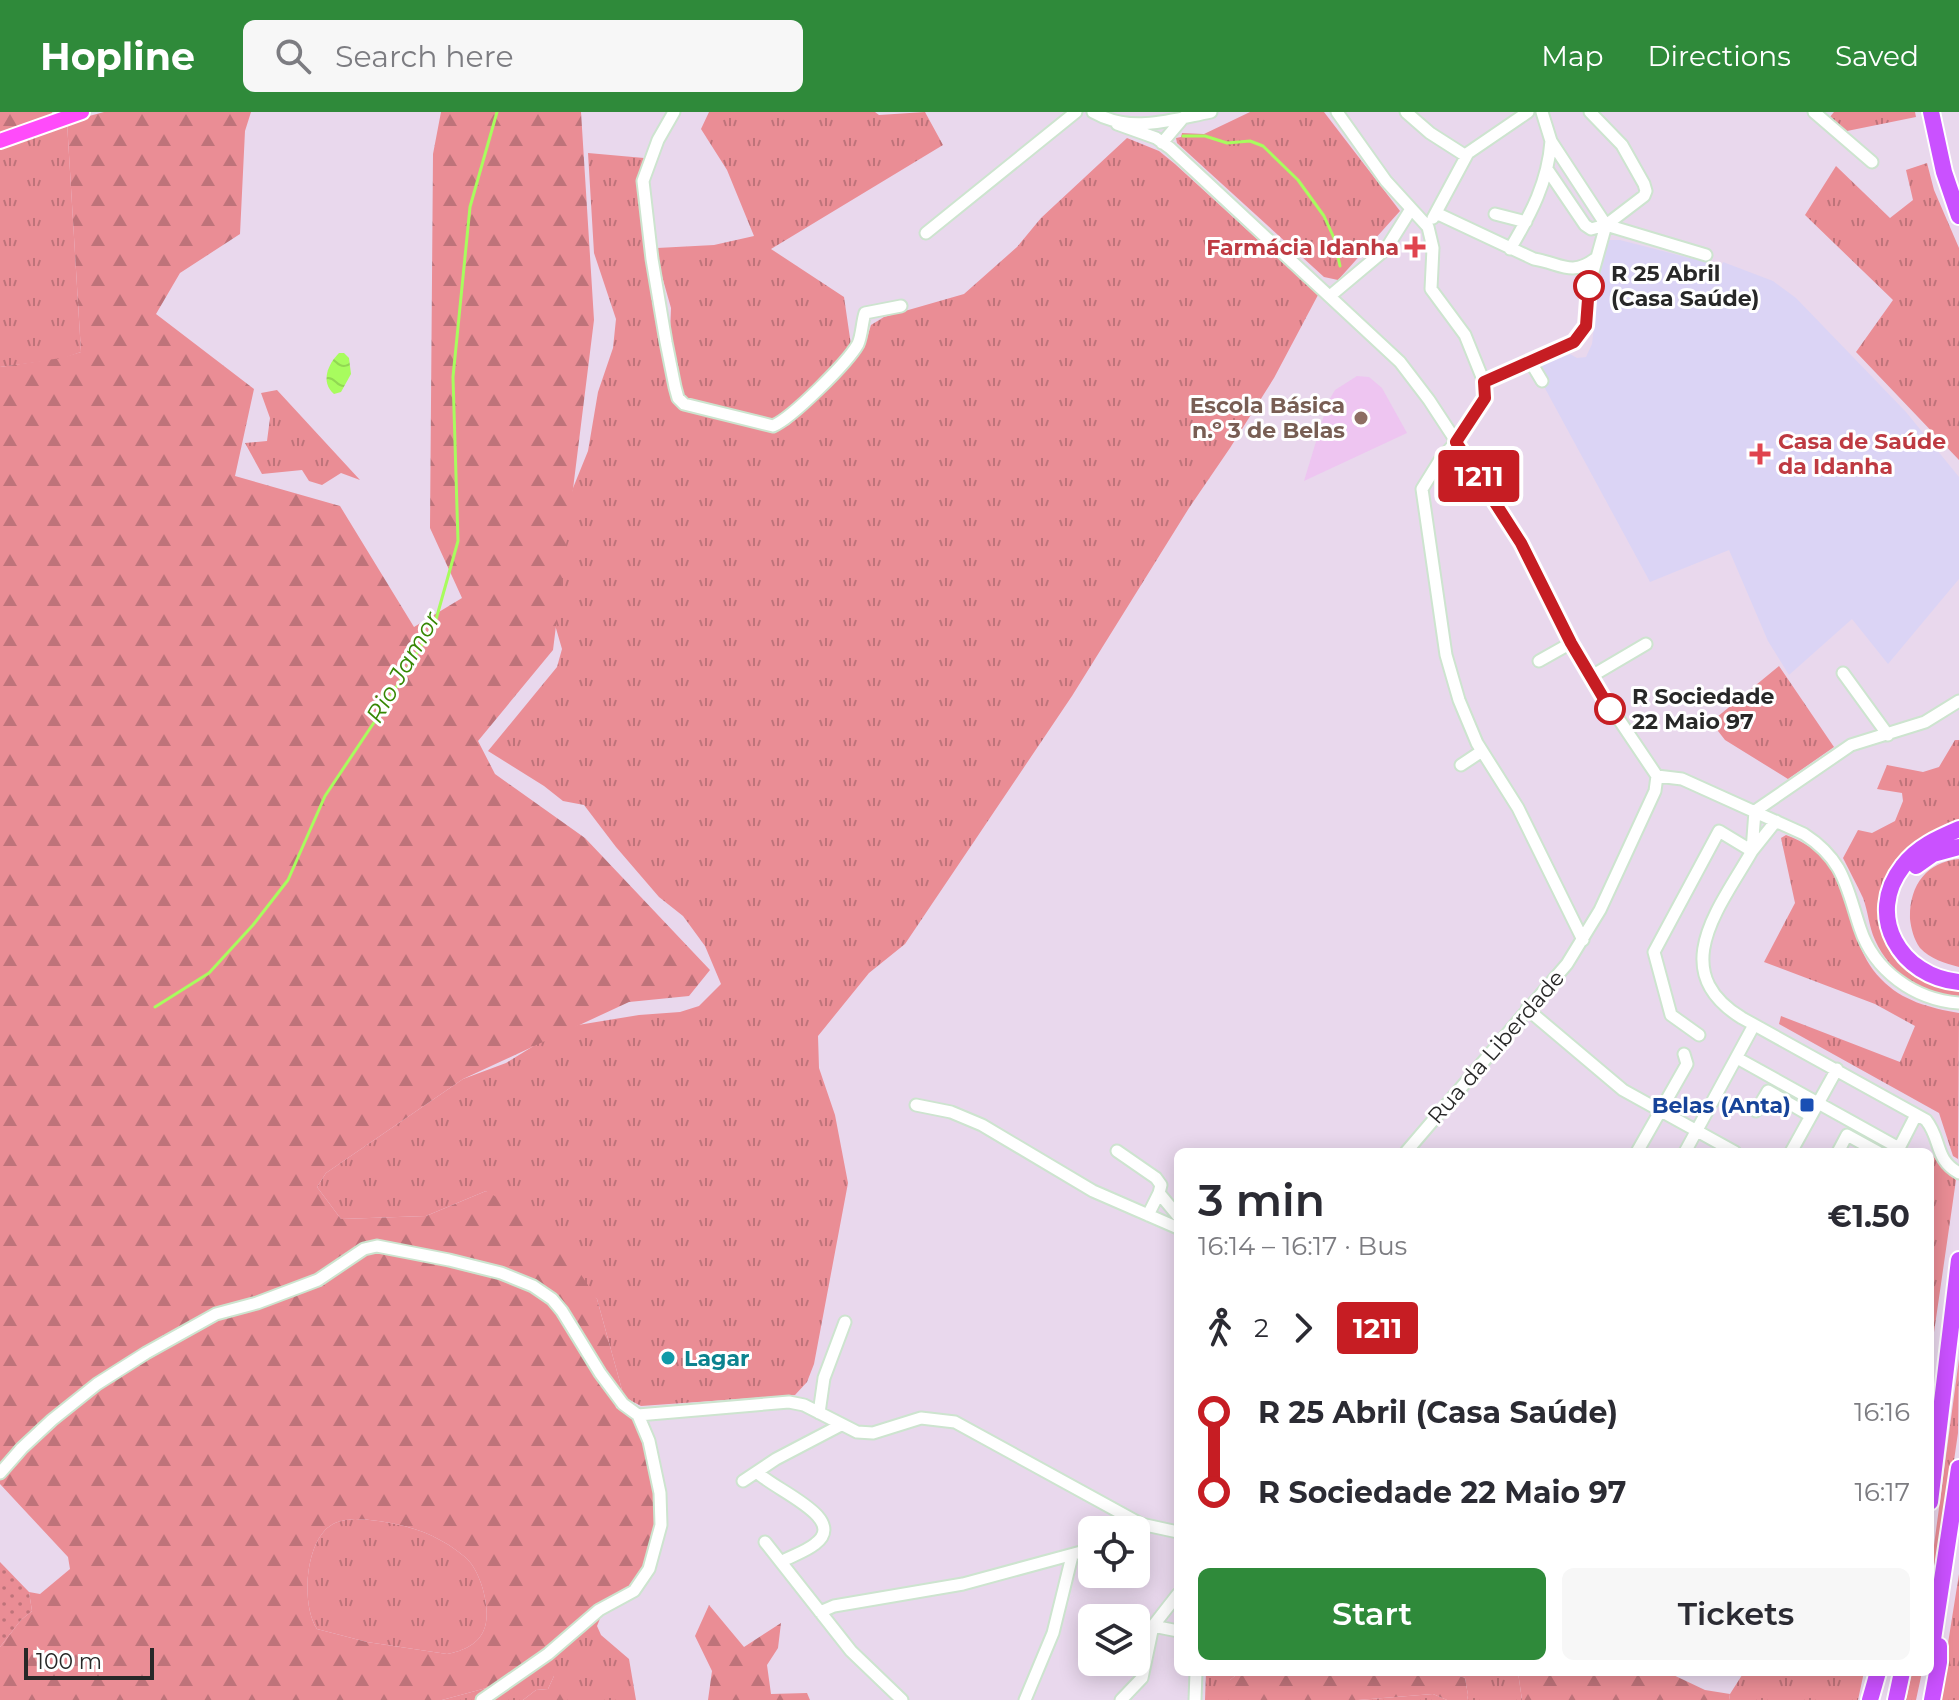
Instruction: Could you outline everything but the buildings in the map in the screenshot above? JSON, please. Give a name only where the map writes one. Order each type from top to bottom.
[{"type":"highway","points":[[1931,112],[1944,172],[1959,216]]},
{"type":"highway","points":[[1959,829],[1928,844],[1911,857],[1893,883],[1888,904],[1893,937],[1905,957],[1931,976],[1959,982]]},
{"type":"highway","points":[[1959,847],[1933,854],[1916,867],[1901,890],[1898,913],[1904,937],[1919,957],[1941,969],[1959,972]]},
{"type":"highway","points":[[1934,1467],[1959,1260]]},
{"type":"highway","points":[[1934,1432],[1941,1407]]},
{"type":"highway","points":[[1934,1637],[1959,1468]]},
{"type":"highway","points":[[1932,1700],[1939,1662],[1939,1609]]},
{"type":"highway","points":[[1870,1700],[1877,1676]]},
{"type":"highway","points":[[1896,1700],[1901,1676]]},
{"type":"highway","points":[[1922,1700],[1926,1676]]},
{"type":"main road","points":[[0,141],[82,112]]},
{"type":"street","points":[[674,112],[658,140],[643,181],[666,342],[678,398],[684,404],[773,426],[786,420],[802,406],[858,343],[865,313],[901,306]]},
{"type":"street","points":[[926,233],[1076,112]]},
{"type":"street","points":[[1093,112],[1159,141],[1400,362],[1429,400],[1521,543],[1590,677],[1657,776],[1682,779],[1818,843],[1833,859],[1847,883],[1866,941],[1891,975],[1923,995],[1959,1003]]},
{"type":"street","points":[[1117,124],[1149,124],[1211,112]]},
{"type":"street","points":[[1337,112],[1386,181],[1428,227],[1433,248],[1431,289],[1465,335],[1484,382],[1485,398],[1422,489],[1446,655],[1459,700],[1482,751],[1518,808],[1583,940]]},
{"type":"street","points":[[1406,112],[1430,133],[1466,156]]},
{"type":"street","points":[[1428,227],[1466,156],[1528,112]]},
{"type":"street","points":[[1542,112],[1551,141],[1606,225]]},
{"type":"street","points":[[1484,382],[1574,342],[1586,326],[1589,286],[1606,225],[1644,196],[1646,191],[1622,145],[1590,112]]},
{"type":"street","points":[[1814,112],[1872,162]]},
{"type":"street","points":[[1159,141],[1185,117]]},
{"type":"street","points":[[1159,141],[1160,127],[1169,120]]},
{"type":"street","points":[[1510,249],[1536,204],[1547,169],[1551,141]]},
{"type":"street","points":[[1547,169],[1588,228],[1606,225],[1706,255]]},
{"type":"street","points":[[1330,296],[1386,249],[1411,209]]},
{"type":"street","points":[[1436,213],[1534,259],[1573,270],[1595,259]]},
{"type":"street","points":[[1495,214],[1526,222]]},
{"type":"street","points":[[1530,361],[1542,381]]},
{"type":"street","points":[[1539,661],[1571,643]]},
{"type":"street","points":[[1590,677],[1646,644]]},
{"type":"street","points":[[1843,673],[1888,735]]},
{"type":"street","points":[[1755,811],[1851,745],[1925,722],[1959,701]]},
{"type":"street","points":[[1461,765],[1482,751]]},
{"type":"street","name":"Rua da Liberdade","points":[[1413,1148],[1567,964],[1583,940],[1655,791],[1657,776]]},
{"type":"street","points":[[1752,851],[1755,811]]},
{"type":"street","points":[[1776,821],[1752,851],[1706,934],[1701,950],[1706,982],[1725,1007],[1930,1125],[1945,1164],[1959,1173]]},
{"type":"street","points":[[1699,1035],[1671,1015],[1654,952],[1719,831],[1752,851]]},
{"type":"street","points":[[1527,1009],[1623,1090],[1727,1148]]},
{"type":"street","points":[[1687,1148],[1754,1025]]},
{"type":"street","points":[[1639,1148],[1687,1064],[1684,1054]]},
{"type":"street","points":[[1737,1058],[1895,1148]]},
{"type":"street","points":[[1793,1148],[1837,1069]]},
{"type":"street","points":[[1756,1111],[1768,1091],[1811,1116]]},
{"type":"street","points":[[916,1105],[951,1112],[982,1125],[1085,1187],[1174,1226]]},
{"type":"street","points":[[1899,1148],[1916,1115]]},
{"type":"street","points":[[1840,1148],[1847,1135],[1871,1148]]},
{"type":"street","points":[[1117,1151],[1156,1178],[1161,1185],[1148,1215]]},
{"type":"street","points":[[1159,1193],[1174,1211]]},
{"type":"street","points":[[0,1473],[52,1420],[97,1384],[146,1353],[216,1314],[257,1303],[318,1280],[364,1249],[377,1246],[501,1273],[533,1286],[552,1299],[562,1311],[600,1373],[623,1404],[638,1415],[649,1441],[660,1493],[661,1525],[642,1583],[625,1598],[599,1610],[548,1654],[482,1700]]},
{"type":"street","points":[[819,1413],[824,1378],[845,1322]]},
{"type":"street","points":[[638,1415],[789,1402],[857,1432],[873,1433],[921,1418],[955,1422],[1118,1516]]},
{"type":"street","points":[[743,1481],[776,1459],[841,1425]]},
{"type":"street","points":[[757,1472],[818,1514],[824,1524],[823,1535],[815,1544],[781,1562]]},
{"type":"street","points":[[1150,1529],[1174,1532]]},
{"type":"street","points":[[765,1542],[851,1651],[902,1700]]},
{"type":"street","points":[[820,1612],[834,1606],[963,1584],[1078,1554]]},
{"type":"street","points":[[1025,1700],[1053,1633],[1072,1556]]},
{"type":"street","points":[[1121,1700],[1142,1678],[1153,1626],[1174,1599]]},
{"type":"street","points":[[1153,1626],[1174,1630]]},
{"type":"street","points":[[1195,1700],[1196,1676]]},
{"type":"shaded area","name":"Casa de Saúde da Idanha","points":[[1608,240],[1620,240],[1709,263],[1718,274],[1723,262],[1773,281],[1796,298],[1906,412],[1959,477],[1959,579],[1888,664],[1852,619],[1789,675],[1768,641],[1729,550],[1650,582],[1534,368],[1570,354],[1577,358],[1586,357],[1592,344],[1603,245]]},
{"type":"shaded area","name":"Escola Básica n.º 3 de Belas","points":[[1357,376],[1369,377],[1382,388],[1407,433],[1304,481],[1328,402],[1335,390]]},
{"type":"green space","points":[[0,112],[52,112],[53,115],[0,134]]},
{"type":"green space","points":[[104,112],[251,112],[245,131],[240,234],[180,273],[156,314],[254,389],[235,476],[340,506],[414,627],[462,598],[430,528],[433,154],[441,112],[581,112],[594,320],[553,650],[478,741],[495,774],[585,838],[710,970],[689,996],[629,1002],[463,1079],[326,1173],[317,1187],[341,1219],[426,1216],[486,1191],[550,1227],[597,1299],[624,1397],[615,1401],[616,1408],[635,1414],[647,1442],[659,1507],[654,1548],[638,1583],[551,1649],[490,1687],[442,1700],[0,1700],[0,1647],[32,1611],[29,1592],[40,1594],[70,1569],[68,1557],[0,1484],[0,367],[81,352],[67,122]],"holes":[[[370,1520],[427,1534],[453,1548],[471,1563],[484,1592],[487,1614],[486,1624],[477,1641],[463,1650],[447,1654],[367,1642],[317,1629],[307,1590],[315,1546],[322,1534],[336,1523]]]},
{"type":"green space","points":[[709,112],[875,112],[879,115],[925,112],[943,145],[771,249],[844,297],[851,345],[821,380],[777,422],[687,400],[683,396],[676,367],[670,333],[671,308],[657,248],[714,245],[754,236],[727,170],[701,129]]},
{"type":"green space","points":[[1250,112],[1324,112],[1400,211],[1338,280],[1324,277],[1177,143],[1176,138],[1181,137],[1182,133],[1204,134]]},
{"type":"green space","points":[[1834,112],[1915,112],[1916,117],[1847,131],[1829,118]]},
{"type":"green space","points":[[67,122],[81,352],[61,359],[0,367],[0,148]]},
{"type":"green space","points":[[1127,138],[1159,151],[1175,164],[1318,295],[1274,378],[1230,448],[1072,696],[905,944],[869,973],[818,1036],[819,1068],[835,1115],[848,1183],[814,1364],[807,1382],[795,1395],[641,1406],[624,1397],[597,1299],[486,1191],[426,1216],[341,1219],[317,1187],[326,1173],[463,1079],[506,1063],[545,1039],[578,1025],[680,1012],[699,1006],[721,984],[705,946],[683,916],[659,897],[584,805],[563,801],[488,751],[557,667],[562,649],[546,594],[573,488],[588,451],[598,392],[613,348],[616,319],[594,253],[588,153],[644,158],[638,176],[643,237],[668,375],[676,401],[688,412],[776,431],[789,425],[864,348],[871,325],[884,317],[964,294],[1017,247],[1041,218]]},
{"type":"green space","points":[[1927,163],[1934,190],[1959,248],[1959,460],[1856,352],[1893,300],[1805,215],[1836,166],[1890,218],[1913,200],[1906,170]]},
{"type":"green space","points":[[277,390],[360,480],[341,473],[322,485],[309,481],[302,470],[262,474],[245,443],[267,441],[270,418],[261,393]]},
{"type":"green space","points":[[1779,666],[1834,747],[1788,779],[1725,740],[1711,722]]},
{"type":"green space","points":[[1955,740],[1959,740],[1959,825],[1901,861],[1889,908],[1886,935],[1888,947],[1902,967],[1923,981],[1959,990],[1959,998],[1920,987],[1890,963],[1875,940],[1863,898],[1843,858],[1858,830],[1872,833],[1895,821],[1903,801],[1902,793],[1877,789],[1887,765],[1923,772],[1939,767]]},
{"type":"green space","points":[[1786,835],[1810,847],[1827,863],[1846,900],[1858,941],[1881,979],[1898,993],[1917,1002],[1959,1013],[1958,1159],[1953,1156],[1939,1113],[1779,1024],[1781,1016],[1900,1062],[1915,1026],[1875,1004],[1764,962],[1795,903],[1781,838]]},
{"type":"green space","points":[[1959,859],[1959,967],[1933,958],[1920,948],[1913,934],[1910,907],[1916,886],[1929,871],[1947,861]]},
{"type":"green space","points":[[1934,1157],[1956,1180],[1934,1332]]},
{"type":"green space","points":[[1959,1359],[1958,1433],[1934,1598],[1934,1545]]},
{"type":"green space","points":[[355,1519],[385,1522],[427,1534],[453,1548],[471,1563],[484,1592],[487,1614],[486,1624],[477,1641],[463,1650],[447,1654],[367,1642],[317,1629],[307,1590],[315,1546],[330,1526]]},
{"type":"green space","points":[[0,1562],[29,1592],[32,1611],[0,1647]]},
{"type":"green space","points":[[1959,1574],[1959,1700],[1939,1700]]},
{"type":"green space","points":[[709,1605],[744,1647],[781,1623],[778,1648],[767,1665],[771,1694],[807,1693],[810,1700],[708,1700],[712,1671],[695,1636]]},
{"type":"green space","points":[[601,1616],[597,1626],[601,1635],[629,1659],[636,1700],[565,1700],[554,1676],[548,1689],[536,1690],[523,1700],[442,1700],[490,1687]]},
{"type":"green space","points":[[565,1667],[570,1682],[565,1700],[523,1700],[536,1690],[548,1689],[554,1676]]},
{"type":"green space","points":[[1206,1676],[1235,1676],[1230,1680],[1230,1700],[1205,1700]]},
{"type":"green space","points":[[1235,1676],[1460,1676],[1465,1678],[1468,1695],[1467,1700],[1447,1700],[1433,1694],[1358,1700],[1230,1700],[1230,1680]]},
{"type":"green space","points":[[1460,1676],[1519,1676],[1522,1700],[1467,1700],[1465,1678]]},
{"type":"green space","points":[[1519,1676],[1675,1676],[1705,1690],[1730,1694],[1729,1700],[1522,1700]]},
{"type":"green space","points":[[1741,1676],[1863,1676],[1858,1700],[1729,1700]]},
{"type":"green space","points":[[1911,1676],[1921,1676],[1916,1700],[1906,1700]]},
{"type":"green space","points":[[1433,1694],[1447,1700],[1358,1700]]},
{"type":"water","points":[[339,353],[349,358],[351,374],[341,392],[334,394],[327,384],[327,373]]},
{"type":"waterway","name":"Rio Jamor","points":[[155,1007],[209,973],[253,925],[288,880],[325,796],[435,623],[458,541],[453,377],[470,207],[497,112]]},
{"type":"waterway","points":[[1183,136],[1205,136],[1227,143],[1250,141],[1263,146],[1298,180],[1324,216],[1334,238],[1340,266]]},
{"type":"bus line","name":"1211","points":[[1589,286],[1586,326],[1574,342],[1484,382],[1485,398],[1456,442],[1521,543],[1571,643],[1610,709]]},
{"type":"place","name":"Farmácia Idanha","points":[[1415,247]]},
{"type":"place","name":"R 25 Abril (Casa Saúde)","points":[[1589,286]]},
{"type":"place","name":"Escola Básica n.º 3 de Belas","points":[[1361,418]]},
{"type":"place","name":"Casa de Saúde da Idanha","points":[[1760,454]]},
{"type":"place","name":"R Sociedade 22 Maio 97","points":[[1610,709]]},
{"type":"place","name":"Belas (Anta)","points":[[1807,1105]]},
{"type":"place","name":"Lagar","points":[[668,1358]]}]
